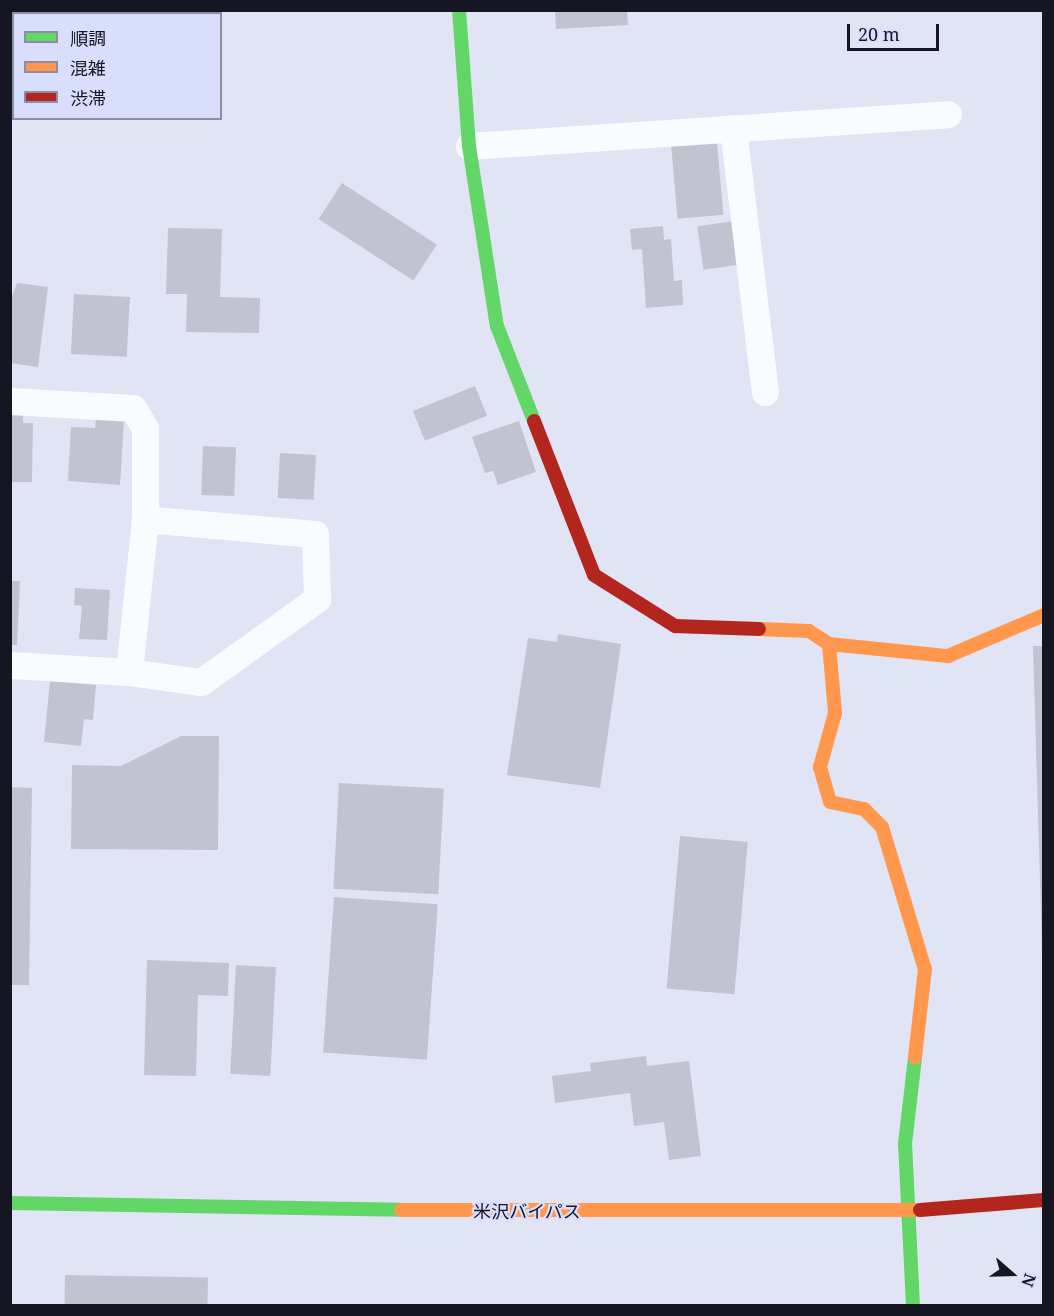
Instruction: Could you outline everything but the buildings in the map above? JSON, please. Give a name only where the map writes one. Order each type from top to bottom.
[{"type":"main road","points":[[459,10],[469,146],[497,326],[594,575],[675,626],[809,631],[829,644],[948,657],[1044,615]]},
{"type":"main road","points":[[829,644],[835,713],[820,767],[830,802],[864,809],[882,827],[925,969],[905,1144],[913,1305]]},
{"type":"main road","name":"米沢バイパス","points":[[10,1203],[508,1212],[910,1210],[1044,1200]]},
{"type":"street","points":[[469,146],[948,114]]},
{"type":"street","points":[[733,128],[765,392]]},
{"type":"street","points":[[10,401],[133,408],[145,428],[145,519],[129,672]]},
{"type":"street","points":[[10,665],[129,672],[201,682],[318,598],[315,534],[145,519]]},
{"type":"traffic: fast","points":[[459,10],[469,146],[497,326],[534,421]]},
{"type":"traffic: fast","points":[[913,1306],[905,1144],[915,1057]]},
{"type":"traffic: fast","points":[[10,1203],[401,1210]]},
{"type":"traffic: slow","points":[[759,629],[809,631],[829,644],[948,656],[1044,615]]},
{"type":"traffic: slow","points":[[829,644],[835,713],[820,767],[830,802],[864,809],[882,827],[925,969],[915,1057]]},
{"type":"traffic: slow","points":[[401,1210],[920,1210]]},
{"type":"traffic: jam","points":[[534,421],[594,575],[675,626],[759,629]]},
{"type":"traffic: jam","points":[[920,1210],[1044,1200]]}]
